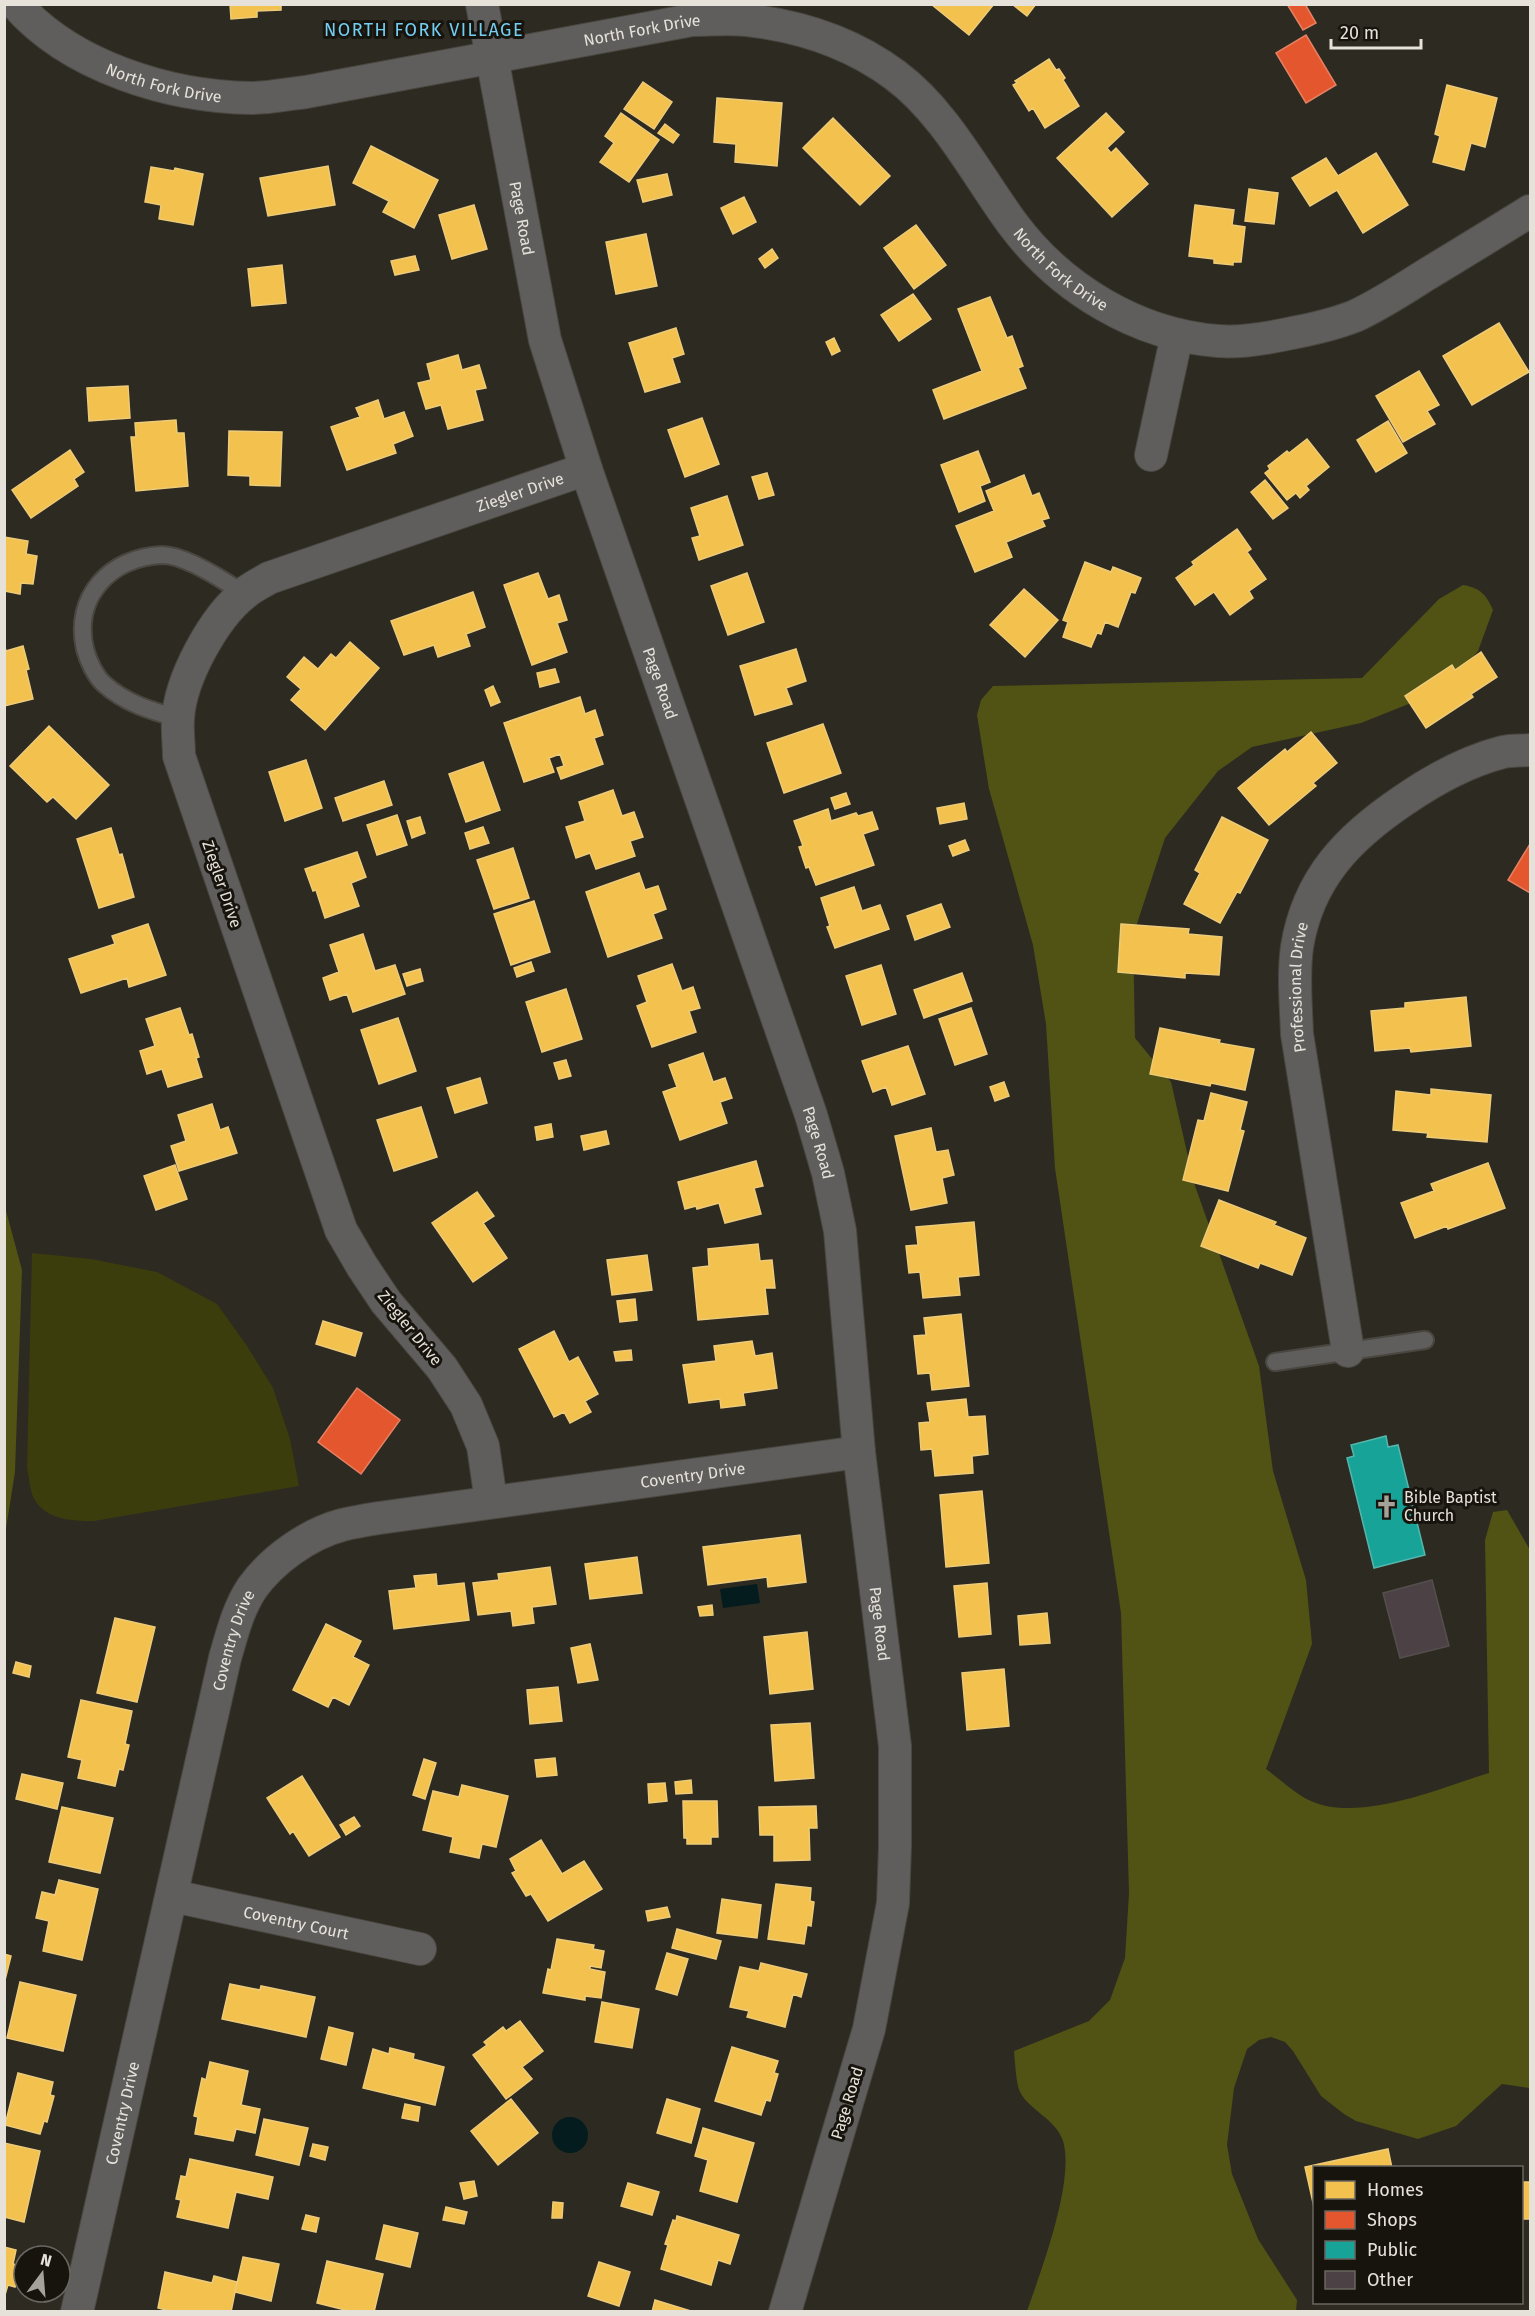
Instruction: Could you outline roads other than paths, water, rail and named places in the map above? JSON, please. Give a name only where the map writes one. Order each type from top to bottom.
[{"type":"street","name":"North Fork Drive","points":[[16,4],[25,15],[60,42],[101,65],[154,86],[205,95],[254,98],[296,93],[692,20],[745,20],[789,27],[830,39],[896,76],[930,109],[959,143],[1014,225],[1047,262],[1076,287],[1110,310],[1177,335],[1220,341],[1270,338],[1315,329],[1355,316],[1530,211]]},
{"type":"street","name":"Page Road","points":[[482,4],[545,340],[586,469],[811,1115],[828,1173],[840,1231],[859,1452],[895,1746],[896,1846],[893,1903],[869,2029],[785,2312]]},
{"type":"street","points":[[1151,455],[1177,335]]},
{"type":"street","name":"Ziegler Drive","points":[[491,1502],[483,1446],[466,1405],[442,1368],[386,1302],[341,1230],[182,767],[179,756],[178,718],[184,684],[200,651],[220,621],[244,594],[269,578],[586,469]]},
{"type":"street","name":"Professional Drive","points":[[1348,1351],[1297,1034],[1295,986],[1297,946],[1306,913],[1321,878],[1341,851],[1371,822],[1414,793],[1455,771],[1503,752],[1530,750]]},
{"type":"street","name":"Coventry Drive","points":[[77,2312],[173,1896],[225,1658],[236,1620],[252,1589],[283,1557],[306,1540],[340,1525],[859,1452]]},
{"type":"street","name":"Coventry Court","points":[[173,1896],[420,1949]]},
{"type":"lane","points":[[178,718],[128,702],[102,683],[87,658],[81,633],[83,612],[95,588],[117,567],[139,559],[164,555],[194,564],[244,594]]},
{"type":"lane","points":[[1275,1362],[1425,1340]]},
{"type":"water","points":[[757,1584],[760,1603],[723,1608],[720,1589]]},
{"type":"water","points":[[570,2117],[583,2122],[588,2135],[583,2148],[570,2153],[557,2148],[552,2135],[557,2122]]},
{"type":"place","name":"Bible Baptist Church","points":[[1386,1506]]},
{"type":"district","name":"NORTH FORK VILLAGE","points":[[424,30]]}]
